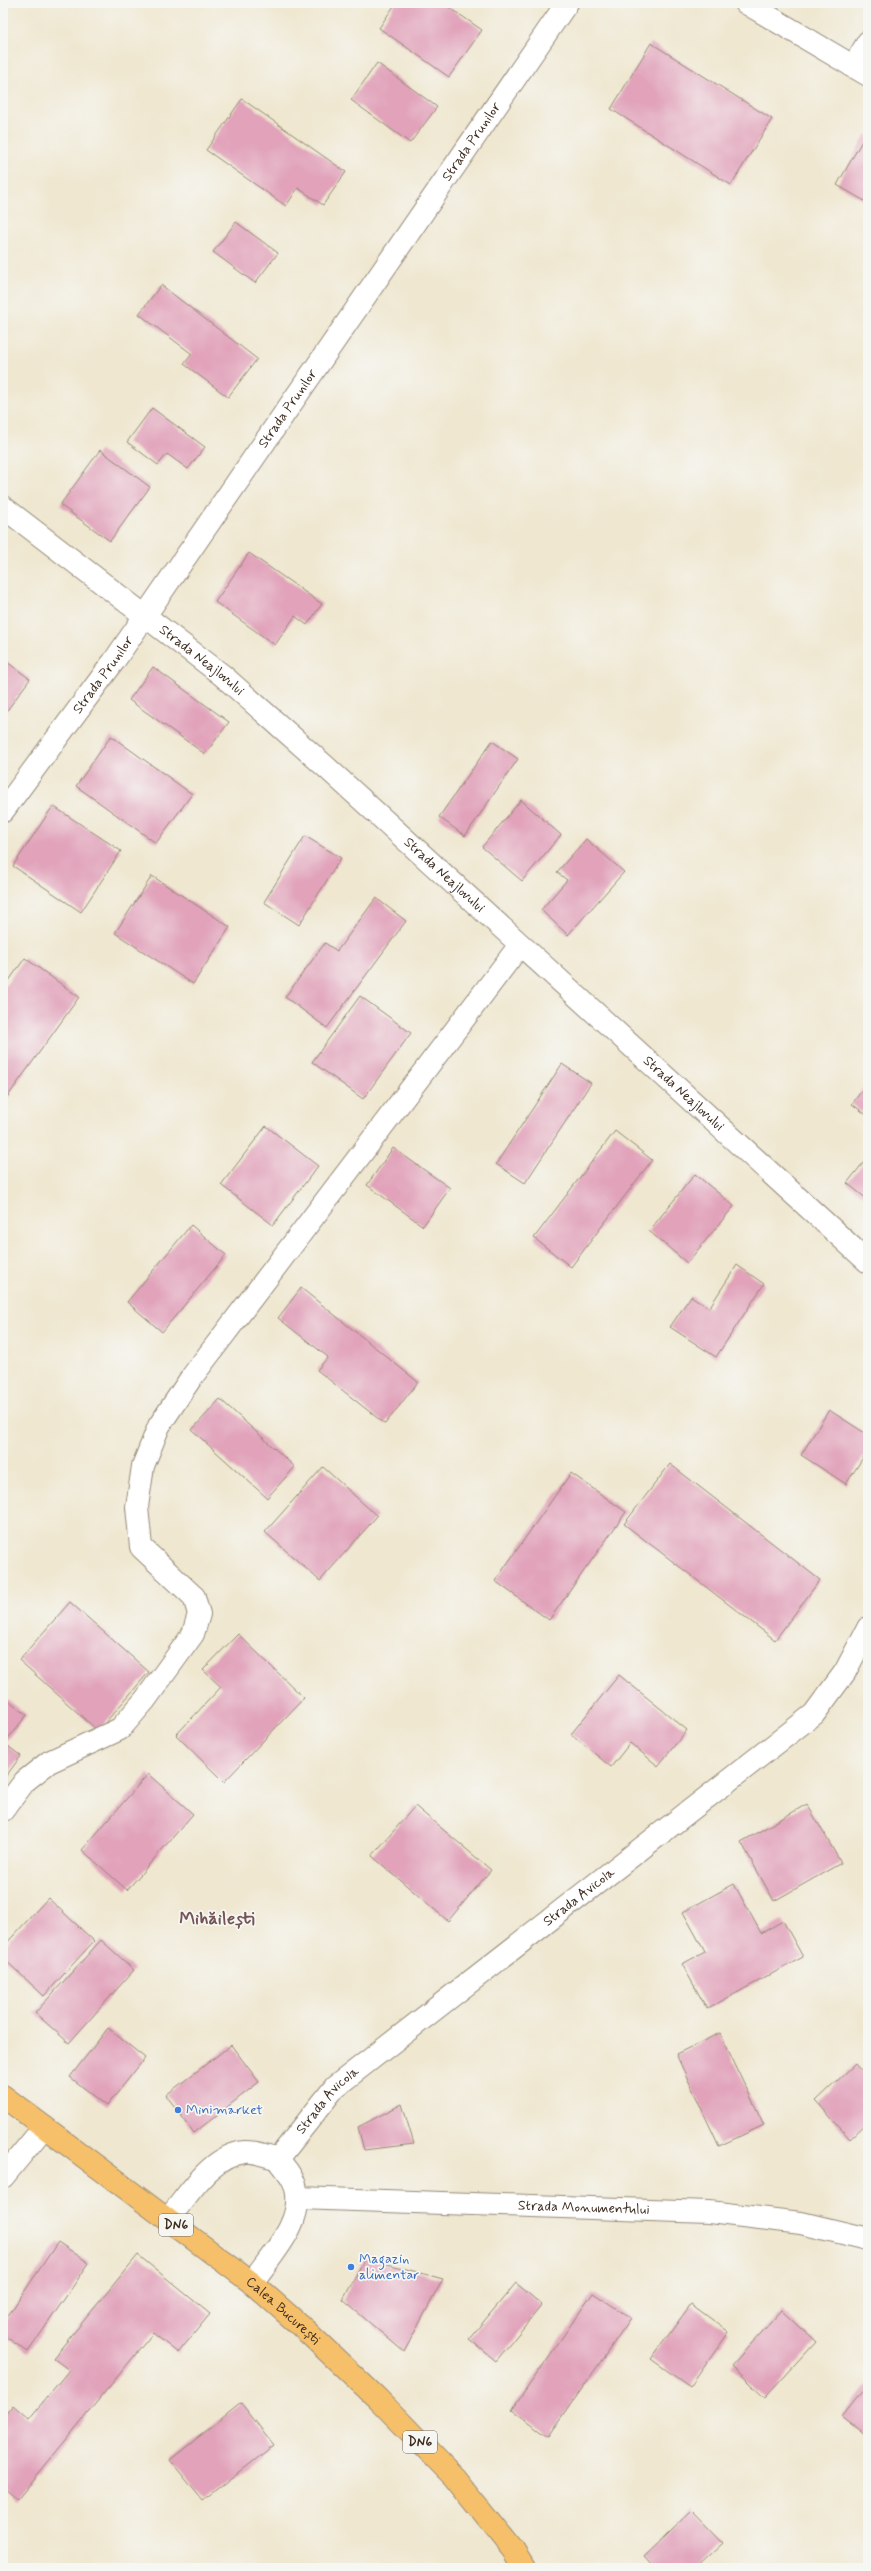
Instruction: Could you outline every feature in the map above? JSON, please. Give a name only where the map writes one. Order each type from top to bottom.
[{"type":"main road","name":"Calea București","points":[[3,2096],[252,2283],[378,2399],[454,2476],[513,2550],[524,2568]]},
{"type":"street","name":"Strada Prunilor","points":[[3,811],[146,615],[567,3]]},
{"type":"street","points":[[746,3],[861,71],[868,42]]},
{"type":"street","name":"Strada Neajlovului","points":[[3,507],[146,615],[245,696],[868,1262]]},
{"type":"street","points":[[3,1810],[25,1781],[49,1762],[120,1729],[145,1700],[193,1634],[199,1614],[194,1597],[142,1548],[137,1507],[143,1466],[159,1426],[191,1378],[520,945]]},
{"type":"street","name":"Strada Avicola","points":[[278,2159],[335,2087],[814,1714],[845,1672],[866,1636]]},
{"type":"street","points":[[3,2177],[44,2127]]},
{"type":"street","points":[[168,2219],[211,2168],[221,2160],[246,2151],[278,2159],[295,2184],[298,2198],[297,2210],[289,2229],[252,2283]]},
{"type":"street","name":"Strada Monumentului","points":[[298,2198],[709,2212],[801,2223],[868,2239]]},
{"type":"building","points":[[396,3],[443,3],[482,30],[449,77],[379,28]]},
{"type":"building","points":[[651,43],[772,119],[731,185],[611,109]]},
{"type":"building","points":[[377,63],[437,107],[410,143],[351,100]]},
{"type":"building","points":[[242,99],[346,172],[323,205],[298,188],[286,206],[206,150]]},
{"type":"building","points":[[866,134],[868,135],[868,203],[837,185]]},
{"type":"building","points":[[236,222],[278,253],[255,283],[213,252]]},
{"type":"building","points":[[161,285],[257,359],[228,397],[184,364],[192,354],[139,314]]},
{"type":"building","points":[[152,408],[205,447],[188,469],[167,454],[158,465],[127,442]]},
{"type":"building","points":[[100,450],[150,487],[110,541],[60,505]]},
{"type":"building","points":[[249,553],[322,604],[307,625],[295,616],[275,645],[215,602]]},
{"type":"building","points":[[3,659],[30,679],[3,716]]},
{"type":"building","points":[[153,667],[229,722],[205,754],[129,700]]},
{"type":"building","points":[[111,736],[192,794],[156,843],[76,786]]},
{"type":"building","points":[[492,741],[518,759],[465,836],[439,817]]},
{"type":"building","points":[[521,800],[561,835],[522,881],[482,847]]},
{"type":"building","points":[[53,806],[121,851],[81,912],[13,866]]},
{"type":"building","points":[[305,836],[341,858],[299,925],[264,902]]},
{"type":"building","points":[[586,839],[624,872],[568,935],[541,910],[567,880],[557,872]]},
{"type":"building","points":[[152,876],[230,927],[193,984],[115,933]]},
{"type":"building","points":[[376,898],[406,921],[327,1028],[285,997],[325,943],[337,951]]},
{"type":"building","points":[[25,958],[79,997],[3,1103],[3,989]]},
{"type":"building","points":[[360,996],[411,1033],[363,1099],[312,1062]]},
{"type":"building","points":[[562,1064],[591,1083],[525,1183],[496,1164]]},
{"type":"building","points":[[868,1082],[868,1116],[852,1104]]},
{"type":"building","points":[[266,1126],[318,1166],[273,1225],[221,1185]]},
{"type":"building","points":[[615,1131],[652,1160],[571,1267],[534,1238]]},
{"type":"building","points":[[393,1148],[450,1188],[423,1226],[367,1185]]},
{"type":"building","points":[[868,1157],[868,1200],[847,1183]]},
{"type":"building","points":[[695,1174],[734,1206],[687,1263],[649,1231]]},
{"type":"building","points":[[191,1225],[226,1255],[162,1332],[127,1302]]},
{"type":"building","points":[[737,1265],[764,1284],[716,1357],[670,1327],[691,1296],[709,1308]]},
{"type":"building","points":[[301,1288],[418,1382],[385,1424],[317,1370],[328,1357],[278,1318]]},
{"type":"building","points":[[220,1399],[295,1467],[267,1498],[192,1430]]},
{"type":"building","points":[[829,1410],[868,1435],[868,1450],[846,1484],[801,1455]]},
{"type":"building","points":[[670,1464],[820,1580],[775,1640],[624,1524]]},
{"type":"building","points":[[323,1467],[377,1516],[320,1581],[265,1532]]},
{"type":"building","points":[[571,1473],[626,1512],[549,1620],[495,1581]]},
{"type":"building","points":[[70,1602],[149,1672],[98,1731],[19,1660]]},
{"type":"building","points":[[238,1634],[304,1698],[224,1782],[176,1735],[221,1687],[203,1670]]},
{"type":"building","points":[[619,1675],[687,1730],[658,1766],[630,1743],[611,1767],[571,1734]]},
{"type":"building","points":[[3,1696],[27,1715],[4,1743],[21,1756],[3,1780]]},
{"type":"building","points":[[148,1774],[193,1814],[127,1890],[82,1850]]},
{"type":"building","points":[[807,1804],[841,1863],[774,1901],[741,1842]]},
{"type":"building","points":[[415,1806],[491,1870],[448,1921],[372,1856]]},
{"type":"building","points":[[734,1884],[761,1933],[783,1921],[803,1957],[707,2009],[682,1964],[705,1952],[683,1912]]},
{"type":"building","points":[[48,1898],[94,1941],[44,1996],[3,1958],[3,1947]]},
{"type":"building","points":[[101,1940],[134,1970],[69,2043],[35,2013]]},
{"type":"building","points":[[108,2028],[145,2058],[107,2106],[70,2077]]},
{"type":"building","points":[[720,2033],[764,2125],[719,2146],[676,2054]]},
{"type":"building","points":[[231,2045],[259,2082],[194,2133],[166,2095]]},
{"type":"building","points":[[855,2064],[868,2079],[868,2122],[850,2139],[816,2101]]},
{"type":"building","points":[[402,2104],[414,2144],[364,2150],[358,2127]]},
{"type":"building","points":[[58,2242],[89,2263],[28,2352],[3,2335],[3,2323]]},
{"type":"building","points":[[138,2255],[210,2314],[178,2353],[153,2333],[17,2500],[3,2488],[3,2417],[13,2405],[29,2419],[69,2370],[53,2358]]},
{"type":"building","points":[[365,2258],[443,2279],[404,2352],[343,2300]]},
{"type":"building","points":[[516,2283],[542,2305],[496,2361],[469,2339]]},
{"type":"building","points":[[593,2293],[631,2318],[549,2436],[512,2410]]},
{"type":"building","points":[[691,2304],[729,2332],[690,2387],[651,2359]]},
{"type":"building","points":[[782,2310],[816,2342],[765,2398],[731,2366]]},
{"type":"building","points":[[868,2384],[868,2437],[842,2417]]},
{"type":"building","points":[[241,2403],[274,2445],[203,2501],[170,2460]]},
{"type":"building","points":[[692,2510],[723,2542],[695,2568],[653,2568],[643,2557]]},
{"type":"place","name":"Minimarket","points":[[178,2110]]},
{"type":"place","name":"Magazin alimentar","points":[[351,2267]]},
{"type":"district","name":"Mihăilești","points":[[217,1919]]}]
